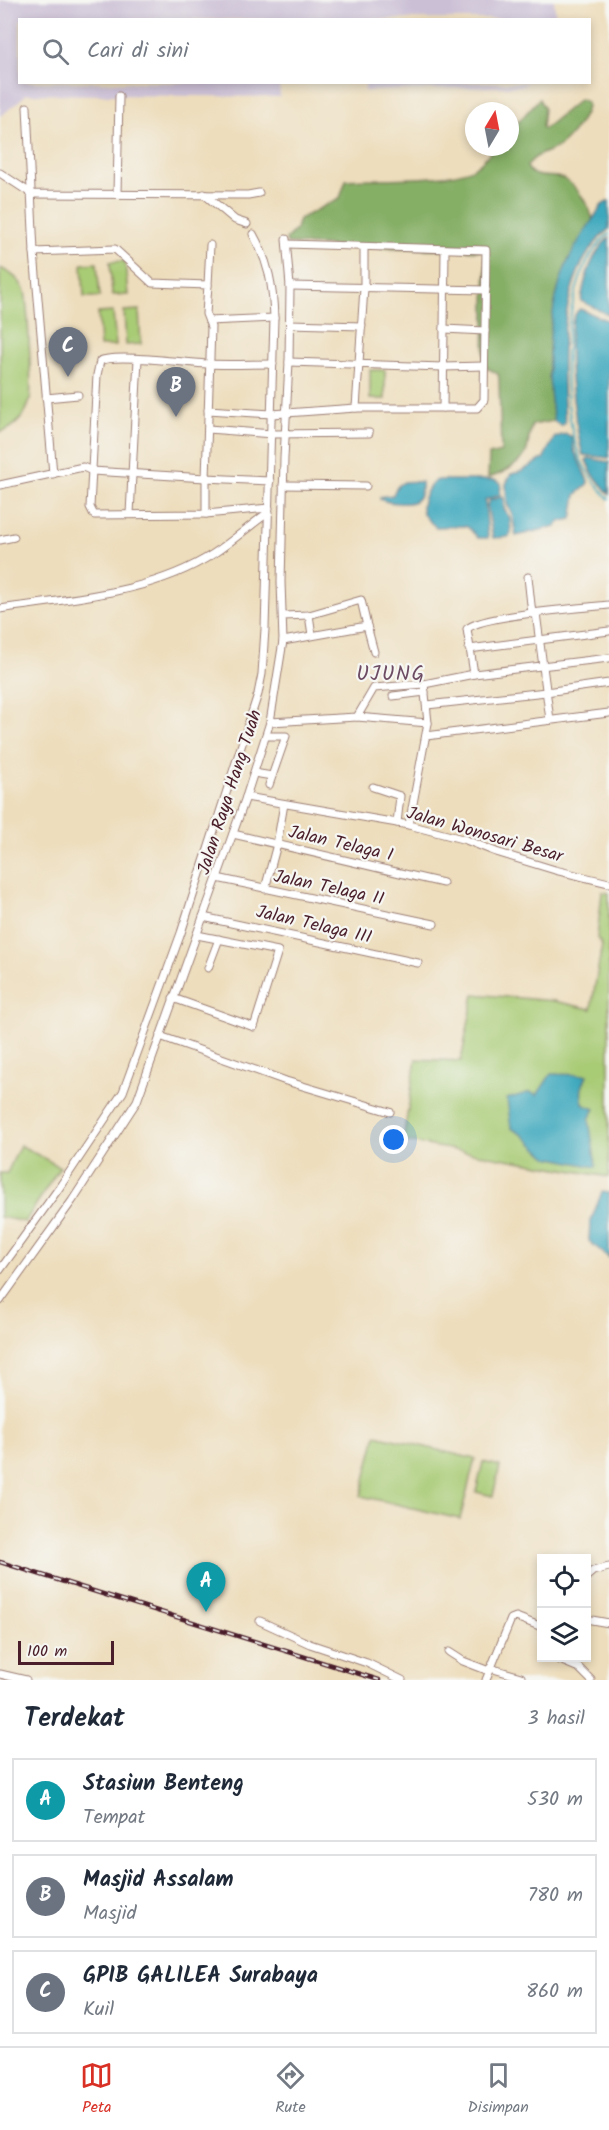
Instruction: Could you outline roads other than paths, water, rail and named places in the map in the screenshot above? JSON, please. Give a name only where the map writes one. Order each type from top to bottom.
[{"type":"street","points":[[117,194],[119,96]]},
{"type":"street","points":[[27,107],[34,252],[52,474]]},
{"type":"street","points":[[0,173],[32,194],[248,195],[259,193]]},
{"type":"street","points":[[204,195],[235,220],[247,224]]},
{"type":"street","name":"Jalan Raya Hang Tuah","points":[[0,1270],[59,1188],[123,1092],[181,933],[258,694],[262,675],[265,629],[274,318],[273,285],[253,234]]},
{"type":"street","name":"Jalan Raya Hang Tuah","points":[[0,1301],[72,1201],[137,1101],[246,797],[270,722],[283,641],[281,582],[283,485],[290,324],[287,241],[364,247]]},
{"type":"street","points":[[206,514],[211,327],[206,314],[210,245]]},
{"type":"street","points":[[208,410],[286,414],[356,408],[477,408],[484,400],[486,250],[364,247],[364,288],[356,408]]},
{"type":"street","points":[[34,252],[115,249],[152,283],[208,285]]},
{"type":"street","points":[[443,408],[445,249]]},
{"type":"street","points":[[290,286],[486,290]]},
{"type":"street","points":[[208,321],[274,318]]},
{"type":"street","points":[[290,324],[362,326]]},
{"type":"street","points":[[444,329],[485,332]]},
{"type":"street","points":[[269,510],[206,514],[94,515],[90,507],[99,361],[122,356],[210,364],[273,364]]},
{"type":"street","points":[[130,514],[138,359]]},
{"type":"street","points":[[289,362],[443,367],[484,366]]},
{"type":"street","points":[[46,398],[78,395]]},
{"type":"street","points":[[208,429],[272,434],[369,433]]},
{"type":"street","points":[[0,485],[83,467],[92,471],[270,481]]},
{"type":"street","points":[[283,485],[366,486]]},
{"type":"street","points":[[0,609],[124,589],[172,574],[213,554],[269,510]]},
{"type":"street","points":[[0,540],[14,537]]},
{"type":"street","points":[[528,577],[540,640],[550,720]]},
{"type":"street","points":[[283,616],[309,615],[361,600],[374,652]]},
{"type":"street","points":[[474,674],[467,629],[470,625],[609,605]]},
{"type":"street","points":[[309,615],[312,635]]},
{"type":"street","points":[[283,641],[367,626]]},
{"type":"street","points":[[469,649],[609,631]]},
{"type":"street","points":[[357,717],[374,688],[424,684],[474,674],[609,658]]},
{"type":"street","points":[[427,705],[609,683]]},
{"type":"street","points":[[409,825],[428,723],[424,684]]},
{"type":"street","points":[[393,696],[425,692]]},
{"type":"street","points":[[426,736],[609,713]]},
{"type":"street","points":[[270,722],[357,717],[428,723]]},
{"type":"street","points":[[266,736],[286,736],[269,785]]},
{"type":"street","points":[[254,773],[272,776]]},
{"type":"street","points":[[373,787],[400,796],[397,823]]},
{"type":"street","name":"Jalan Wonosari Besar","points":[[246,797],[409,825],[466,840],[550,869],[609,883]]},
{"type":"street","points":[[265,889],[277,844],[284,804]]},
{"type":"street","name":"Jalan Telaga I","points":[[233,834],[443,883]]},
{"type":"street","name":"Jalan Telaga II","points":[[217,878],[434,924]]},
{"type":"street","name":"Jalan Telaga III","points":[[203,917],[418,963]]},
{"type":"street","points":[[173,998],[254,1027],[278,951],[197,935]]},
{"type":"street","points":[[208,968],[219,939]]},
{"type":"street","points":[[160,1036],[286,1081],[390,1112]]},
{"type":"street","points":[[591,1573],[609,1567]]},
{"type":"street","points":[[486,1680],[511,1619],[516,1617],[537,1625]]},
{"type":"street","points":[[591,1619],[609,1623]]},
{"type":"street","points":[[260,1621],[310,1644],[367,1663],[402,1680]]},
{"type":"street","points":[[449,1652],[463,1661],[521,1677]]},
{"type":"street","points":[[565,1662],[579,1668],[591,1680]]},
{"type":"street","points":[[0,1674],[26,1680]]},
{"type":"water","points":[[609,201],[609,229],[592,247],[579,269],[571,293],[563,346],[565,423],[561,426],[554,421],[549,382],[550,340],[556,299],[568,261],[602,205]]},
{"type":"water","points":[[609,238],[609,314],[607,314],[581,301],[590,267],[598,251]]},
{"type":"water","points":[[580,309],[609,321],[609,458],[583,455],[580,443],[573,402],[570,355],[574,318]]},
{"type":"water","points":[[566,434],[572,437],[574,450],[588,481],[587,485],[576,495],[572,519],[559,522],[556,526],[516,536],[512,514],[507,504],[506,484],[511,474],[520,472],[543,459],[555,437]]},
{"type":"water","points":[[589,458],[609,462],[609,494],[592,473],[586,460]]},
{"type":"water","points":[[438,480],[494,480],[501,483],[500,495],[485,500],[488,538],[478,538],[465,526],[436,527],[427,519],[423,513],[422,504],[431,485]]},
{"type":"water","points":[[403,482],[421,482],[420,495],[415,501],[398,503],[380,499],[380,497],[393,495],[397,486]]},
{"type":"water","points":[[504,498],[504,509],[510,518],[511,534],[508,537],[493,538],[487,505],[490,500]]},
{"type":"water","points":[[551,1074],[587,1075],[581,1093],[584,1105],[595,1109],[589,1119],[596,1167],[547,1157],[523,1135],[511,1128],[507,1099],[530,1092],[537,1095]]},
{"type":"water","points":[[602,1192],[609,1193],[609,1258],[589,1241],[590,1223]]},
{"type":"waterway","points":[[609,234],[592,253],[580,278],[572,307],[566,373],[568,405],[580,458],[589,474],[609,499]]},
{"type":"railway","points":[[0,1562],[379,1680]]},
{"type":"place","name":"GPIB GALILEA Surabaya","points":[[68,377]]},
{"type":"place","name":"Masjid Assalam","points":[[176,417]]},
{"type":"place","name":"Stasiun Benteng","points":[[206,1612]]},
{"type":"district","name":"UJUNG","points":[[391,673]]}]
